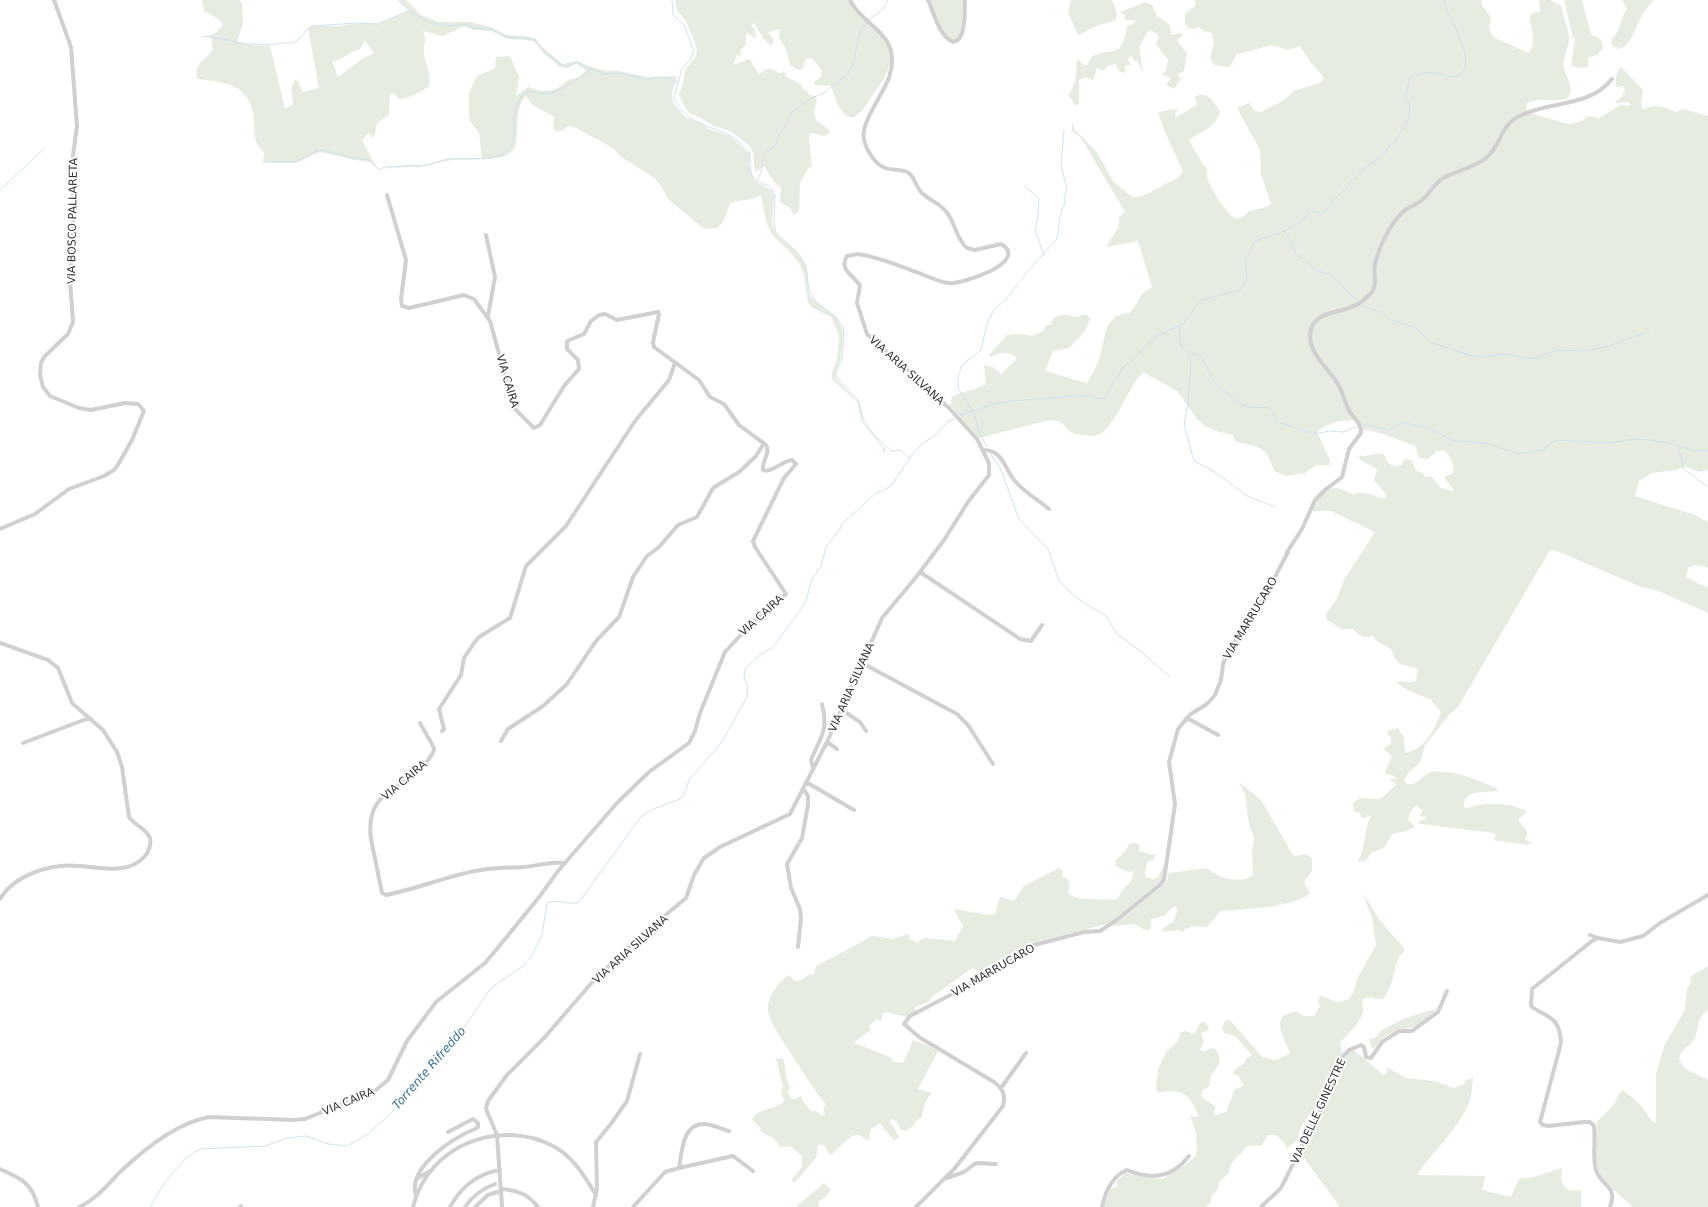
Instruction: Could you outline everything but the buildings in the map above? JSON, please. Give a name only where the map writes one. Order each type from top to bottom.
[{"type":"street","name":"VIA BOSCO PALLARETA","points":[[0,529],[35,514],[69,489],[104,476],[114,470],[132,440],[144,411],[138,404],[131,402],[97,410],[79,408],[50,396],[43,387],[40,375],[41,362],[44,357],[68,334],[74,322],[70,281],[74,208],[71,170],[77,126],[71,47],[54,0]]},
{"type":"street","name":"VIA ARIA SILVANA","points":[[497,1135],[486,1109],[488,1101],[507,1075],[544,1038],[595,979],[643,934],[686,898],[694,875],[704,858],[720,847],[790,814],[827,742],[882,618],[920,572],[944,540],[968,502],[988,478],[990,468],[984,450],[971,432],[948,407],[867,334],[858,306],[860,286],[846,270],[845,260],[851,254],[863,255],[952,284],[1000,267],[1007,259],[1008,250],[1002,244],[976,250],[967,248],[947,211],[923,195],[910,175],[904,171],[885,168],[872,156],[864,142],[864,131],[869,116],[889,78],[892,54],[885,38],[871,26],[850,0]]},
{"type":"street","points":[[928,0],[939,26],[947,39],[953,42],[958,41],[962,36],[965,0]]},
{"type":"street","name":"VIA MARRUCARO","points":[[1001,1088],[994,1082],[911,1031],[904,1024],[906,1020],[918,1011],[977,980],[1034,946],[1064,937],[1100,931],[1118,920],[1164,880],[1175,804],[1169,762],[1178,729],[1191,714],[1207,704],[1215,695],[1221,680],[1223,664],[1228,652],[1266,594],[1287,552],[1302,529],[1315,500],[1342,477],[1349,449],[1361,433],[1359,423],[1350,412],[1338,385],[1312,345],[1310,333],[1315,321],[1323,315],[1352,307],[1371,293],[1375,285],[1375,268],[1377,257],[1398,218],[1407,209],[1422,200],[1442,179],[1474,166],[1487,157],[1495,148],[1502,132],[1510,122],[1531,111],[1593,96],[1603,90],[1612,79]]},
{"type":"street","name":"VIA CAIRA","points":[[79,1207],[96,1197],[147,1148],[196,1120],[216,1116],[301,1120],[380,1088],[388,1080],[407,1041],[436,1002],[485,963],[564,864],[624,795],[662,762],[689,743],[696,731],[700,713],[725,652],[750,624],[786,594],[754,545],[753,541],[784,478],[796,464],[790,460],[769,471],[763,470],[762,467],[768,450],[764,443],[739,424],[724,404],[710,398],[699,380],[675,363],[654,345],[659,314],[658,312],[617,320],[605,314],[596,316],[584,334],[567,341],[567,349],[578,360],[579,369],[564,386],[540,425],[534,428],[514,408],[488,316],[474,299],[466,295],[409,308],[402,306],[401,299],[406,260],[387,195]]},
{"type":"street","name":"VIA CAIRA","points":[[486,235],[495,277],[488,316]]},
{"type":"street","points":[[442,731],[444,729],[439,709],[461,675],[464,658],[479,637],[510,618],[526,566],[566,526],[635,421],[669,380],[675,363]]},
{"type":"street","points":[[501,741],[508,729],[543,706],[567,684],[596,641],[619,617],[633,577],[647,556],[659,547],[678,525],[697,516],[713,488],[739,472],[756,456],[764,443]]},
{"type":"street","name":"VIA ARIA SILVANA","points":[[984,450],[990,450],[1004,461],[1015,482],[1049,509]]},
{"type":"street","points":[[1287,552],[1292,550]]},
{"type":"street","points":[[920,572],[1020,639],[1031,641],[1042,625]]},
{"type":"street","points":[[0,643],[55,665],[60,671],[66,692],[72,703],[103,730],[121,760],[128,813],[131,821],[150,837],[147,853],[138,862],[120,867],[106,868],[68,865],[42,870],[15,882],[7,889],[0,899]]},
{"type":"street","points":[[862,663],[957,714],[968,725],[993,764]]},
{"type":"street","name":"VIA ARIA SILVANA","points":[[813,768],[811,760],[820,743],[825,728],[822,704]]},
{"type":"street","points":[[842,710],[860,722],[866,731]]},
{"type":"street","points":[[23,743],[89,718]]},
{"type":"street","points":[[1187,718],[1218,735]]},
{"type":"street","name":"VIA CAIRA","points":[[420,723],[427,738],[433,744],[434,750],[432,754],[417,771],[384,794],[372,815],[370,834],[382,893],[386,895],[409,890],[474,871],[499,866],[523,867],[558,862],[564,864]]},
{"type":"street","points":[[827,742],[837,748]]},
{"type":"street","points":[[806,782],[854,810]]},
{"type":"street","points":[[798,947],[801,918],[800,908],[791,888],[788,864],[802,838],[808,805],[808,796],[803,788]]},
{"type":"street","points":[[1590,935],[1620,942],[1643,936],[1673,915],[1708,895]]},
{"type":"street","points":[[1598,938],[1536,984],[1532,989],[1531,1005],[1533,1008],[1554,1020],[1561,1033],[1561,1043],[1540,1122],[1543,1126],[1584,1122],[1590,1122],[1594,1126],[1596,1168],[1600,1178],[1612,1192],[1614,1197],[1610,1207]]},
{"type":"street","name":"VIA DELLE GINESTRE","points":[[1261,1207],[1281,1188],[1320,1110],[1340,1058],[1349,1050],[1360,1045],[1364,1047],[1366,1056],[1371,1058],[1382,1042],[1399,1031],[1412,1031],[1438,1012],[1446,991]]},
{"type":"street","points":[[916,1207],[945,1178],[979,1139],[986,1126],[1003,1106],[1005,1100],[1001,1088],[1026,1053]]},
{"type":"street","points":[[593,1207],[596,1195],[596,1142],[627,1101],[640,1054]]},
{"type":"street","points":[[413,1207],[416,1196],[416,1179],[420,1171],[438,1151],[478,1125],[475,1119],[473,1119],[448,1132]]},
{"type":"street","points":[[679,1168],[685,1135],[696,1125],[705,1123],[728,1131]]},
{"type":"street","points":[[497,1135],[502,1207]]},
{"type":"street","points":[[416,1196],[432,1170],[448,1154],[471,1140],[497,1135],[521,1136],[555,1148],[572,1160],[596,1195]]},
{"type":"street","points":[[633,1207],[665,1172],[733,1156],[753,1171]]},
{"type":"street","points":[[1102,1207],[1106,1189],[1122,1172],[1127,1170],[1138,1174],[1164,1176],[1176,1170],[1189,1156]]},
{"type":"street","points":[[945,1178],[964,1172],[976,1163],[996,1164]]},
{"type":"street","points":[[0,1169],[24,1180],[34,1195],[38,1207]]},
{"type":"street","points":[[416,1179],[432,1170]]},
{"type":"street","points":[[452,1207],[461,1191],[469,1183],[485,1174],[500,1171]]},
{"type":"street","points":[[466,1207],[476,1194],[484,1188],[495,1184]]},
{"type":"street","points":[[475,1207],[488,1195],[501,1190],[514,1190],[525,1195],[538,1207]]},
{"type":"shaded area","points":[[202,0],[239,0],[242,3],[243,23],[237,42],[254,46],[270,46],[285,109],[293,104],[291,88],[295,80],[298,81],[303,92],[319,88],[308,28],[313,26],[378,24],[409,11],[399,0],[406,0],[421,15],[439,22],[471,22],[494,28],[506,35],[527,36],[536,39],[541,46],[563,64],[577,61],[588,66],[608,71],[619,71],[647,77],[676,76],[677,81],[672,90],[673,102],[682,114],[687,118],[702,123],[708,129],[730,136],[750,154],[749,165],[756,182],[772,190],[774,196],[772,222],[775,233],[795,250],[806,265],[809,294],[812,299],[837,318],[843,331],[841,359],[836,370],[835,378],[859,403],[863,422],[886,450],[883,453],[882,447],[861,421],[857,402],[832,379],[832,373],[837,359],[839,335],[831,317],[811,307],[808,302],[804,275],[801,266],[791,253],[772,235],[767,224],[761,195],[730,203],[725,218],[718,228],[704,229],[669,200],[659,183],[653,177],[621,157],[613,148],[574,127],[569,126],[561,131],[554,130],[554,117],[532,105],[526,96],[519,108],[517,136],[514,150],[506,156],[491,159],[452,160],[419,167],[393,167],[378,170],[371,162],[320,152],[296,163],[263,163],[264,153],[257,143],[254,132],[252,107],[247,98],[242,92],[234,87],[217,82],[197,79],[196,74],[199,65],[213,49],[211,37],[206,36],[214,34],[223,25],[220,20],[204,11]],"holes":[[[464,26],[473,30],[492,31],[507,39],[535,42],[544,54],[560,67],[567,68],[576,64],[586,70],[579,77],[568,80],[558,88],[542,91],[528,87],[516,96],[519,75],[512,60],[509,56],[496,57],[495,68],[477,76],[469,93],[470,121],[479,133],[482,158],[452,158],[424,165],[393,166],[378,170],[362,140],[369,133],[374,138],[377,123],[389,115],[390,94],[394,94],[399,99],[415,94],[429,86],[429,71],[424,56],[425,37],[423,31],[443,36]],[[365,41],[374,53],[362,59],[338,77],[332,61],[339,60],[352,52],[359,50]]]},
{"type":"shaded area","points":[[675,0],[848,0],[854,10],[879,33],[889,48],[890,64],[884,79],[859,114],[852,118],[841,109],[831,86],[814,85],[814,82],[821,77],[822,71],[813,59],[808,58],[805,61],[803,69],[798,70],[790,65],[786,49],[779,38],[780,29],[768,32],[774,40],[771,46],[763,38],[754,23],[751,26],[755,29],[756,39],[748,33],[746,36],[746,45],[740,50],[742,56],[737,55],[733,65],[749,59],[759,74],[768,68],[780,73],[784,71],[786,76],[802,85],[803,91],[805,89],[810,95],[814,95],[817,99],[814,112],[816,120],[829,130],[829,134],[825,136],[811,133],[809,138],[812,167],[808,168],[800,183],[799,211],[794,215],[789,207],[780,201],[781,188],[774,182],[764,166],[758,171],[755,171],[753,153],[750,146],[730,131],[714,126],[689,113],[684,106],[679,94],[683,83],[685,70],[696,56],[697,49],[687,23],[677,10]]},
{"type":"shaded area","points":[[930,0],[963,0],[961,34],[954,41],[949,38],[942,28]]},
{"type":"shaded area","points":[[1071,0],[1112,0],[1117,13],[1115,21],[1099,25],[1078,35],[1068,13]]},
{"type":"shaded area","points":[[1195,0],[1482,0],[1482,5],[1491,18],[1489,28],[1493,37],[1528,53],[1533,45],[1530,16],[1533,13],[1540,12],[1539,0],[1550,0],[1561,6],[1569,36],[1563,65],[1570,84],[1571,92],[1567,98],[1559,100],[1537,100],[1527,103],[1526,112],[1568,124],[1580,122],[1588,116],[1599,118],[1621,105],[1632,105],[1627,102],[1614,103],[1623,96],[1623,92],[1625,91],[1624,86],[1616,87],[1616,76],[1621,67],[1643,90],[1641,104],[1643,110],[1656,106],[1677,112],[1683,109],[1708,116],[1708,470],[1698,472],[1685,466],[1676,470],[1652,473],[1639,481],[1635,496],[1695,515],[1708,522],[1708,568],[1698,565],[1688,568],[1686,577],[1708,588],[1708,613],[1656,590],[1641,587],[1557,551],[1550,550],[1458,707],[1449,715],[1425,745],[1420,763],[1409,772],[1404,780],[1407,784],[1415,783],[1428,773],[1439,771],[1463,775],[1494,787],[1498,790],[1497,791],[1476,793],[1467,797],[1464,801],[1464,807],[1467,808],[1497,804],[1512,806],[1527,811],[1518,820],[1526,831],[1527,837],[1525,840],[1531,842],[1528,845],[1493,840],[1496,836],[1494,833],[1418,823],[1427,817],[1420,816],[1423,809],[1420,809],[1417,805],[1410,812],[1408,819],[1415,827],[1406,831],[1392,834],[1384,848],[1371,853],[1366,861],[1358,862],[1361,856],[1368,822],[1371,816],[1362,818],[1360,813],[1354,811],[1353,804],[1363,798],[1379,799],[1396,785],[1390,779],[1396,779],[1395,776],[1386,774],[1385,772],[1392,756],[1384,750],[1385,747],[1391,744],[1391,738],[1387,733],[1388,731],[1399,728],[1404,738],[1405,753],[1412,751],[1418,748],[1428,738],[1436,725],[1441,712],[1432,700],[1407,690],[1398,684],[1398,682],[1416,681],[1418,669],[1400,664],[1396,660],[1391,649],[1378,642],[1373,636],[1362,636],[1353,629],[1342,629],[1326,619],[1326,614],[1336,600],[1345,578],[1375,532],[1331,511],[1312,511],[1321,495],[1332,488],[1337,488],[1353,494],[1368,494],[1382,499],[1386,497],[1386,494],[1374,480],[1377,469],[1360,460],[1359,455],[1365,456],[1378,453],[1384,455],[1388,463],[1396,467],[1401,465],[1405,459],[1412,460],[1415,470],[1422,473],[1426,477],[1431,476],[1441,488],[1452,491],[1454,490],[1444,478],[1453,473],[1454,467],[1444,450],[1436,452],[1428,459],[1420,458],[1417,453],[1416,446],[1368,430],[1362,430],[1356,421],[1346,420],[1325,426],[1317,432],[1330,460],[1329,465],[1316,465],[1305,473],[1286,476],[1274,471],[1268,456],[1262,449],[1235,442],[1233,435],[1215,431],[1205,426],[1197,419],[1177,391],[1143,372],[1137,379],[1110,424],[1104,431],[1095,436],[1075,434],[1059,421],[1050,420],[979,438],[950,406],[952,397],[986,384],[984,365],[993,367],[1001,374],[1016,360],[1015,356],[1006,353],[1000,353],[991,357],[989,355],[1007,335],[1023,334],[1032,336],[1044,331],[1046,326],[1051,324],[1053,319],[1060,315],[1075,317],[1087,314],[1090,319],[1085,331],[1069,348],[1053,351],[1045,371],[1087,383],[1099,361],[1107,326],[1116,316],[1131,312],[1143,293],[1152,287],[1138,241],[1106,247],[1119,226],[1119,217],[1125,212],[1081,138],[1072,131],[1072,122],[1075,130],[1097,152],[1113,181],[1132,197],[1138,197],[1149,193],[1179,177],[1183,171],[1164,130],[1158,112],[1175,109],[1178,111],[1175,113],[1176,117],[1197,105],[1195,97],[1199,95],[1207,96],[1213,101],[1220,111],[1218,117],[1212,125],[1189,140],[1202,163],[1207,168],[1208,182],[1215,194],[1228,213],[1236,219],[1242,217],[1250,211],[1271,204],[1261,175],[1260,150],[1237,108],[1249,103],[1255,111],[1261,112],[1284,100],[1294,91],[1320,83],[1323,80],[1323,76],[1311,63],[1300,46],[1286,50],[1273,45],[1237,54],[1230,67],[1214,65],[1210,58],[1214,43],[1212,33],[1204,31],[1199,27],[1193,29],[1188,28],[1185,23],[1185,14],[1195,6]]},
{"type":"shaded area","points":[[1564,0],[1582,0],[1591,35],[1600,39],[1602,43],[1603,48],[1597,55],[1588,58],[1588,67],[1581,68],[1571,66],[1575,38],[1573,38]]},
{"type":"shaded area","points":[[1622,0],[1654,0],[1642,15],[1630,40],[1623,47],[1618,49],[1612,44],[1611,41],[1619,29],[1627,8]]},
{"type":"shaded area","points":[[1145,2],[1152,5],[1157,16],[1170,25],[1171,35],[1181,33],[1183,35],[1177,41],[1187,53],[1184,71],[1178,74],[1181,79],[1174,89],[1166,85],[1171,78],[1162,75],[1166,70],[1168,60],[1156,44],[1159,36],[1151,30],[1147,33],[1139,47],[1143,72],[1137,61],[1134,61],[1130,55],[1128,60],[1131,65],[1125,66],[1125,73],[1120,72],[1115,64],[1107,66],[1103,71],[1097,68],[1093,80],[1085,77],[1079,80],[1079,103],[1075,106],[1069,95],[1075,82],[1077,60],[1079,60],[1083,65],[1087,65],[1092,56],[1117,50],[1123,43],[1127,26],[1134,24],[1135,20],[1125,20],[1125,15],[1120,12]]},
{"type":"shaded area","points":[[1240,783],[1261,800],[1293,855],[1296,856],[1306,854],[1312,858],[1312,871],[1304,882],[1310,893],[1302,898],[1281,905],[1221,911],[1207,927],[1191,927],[1182,932],[1178,930],[1162,932],[1164,927],[1173,922],[1178,909],[1174,906],[1164,916],[1151,919],[1150,930],[1144,930],[1135,924],[1112,926],[1161,887],[1167,881],[1169,873],[1207,868],[1217,875],[1235,880],[1242,880],[1253,875],[1252,853],[1254,837],[1249,825],[1245,793]]},
{"type":"shaded area","points":[[1135,843],[1140,845],[1139,850],[1141,852],[1156,855],[1153,860],[1148,861],[1145,871],[1146,877],[1153,879],[1158,877],[1166,861],[1163,880],[1117,919],[1107,924],[1039,941],[985,975],[972,968],[932,997],[929,1002],[915,1007],[916,1011],[906,1017],[886,1012],[882,1014],[882,1019],[880,1021],[877,1019],[869,1026],[871,1029],[854,1043],[890,1057],[892,1061],[902,1063],[904,1061],[913,1040],[938,1051],[918,1089],[933,1093],[926,1100],[922,1117],[916,1121],[914,1126],[905,1131],[900,1129],[897,1122],[892,1119],[890,1121],[899,1137],[894,1141],[881,1124],[878,1124],[870,1130],[869,1141],[855,1135],[848,1139],[830,1155],[825,1146],[820,1144],[818,1146],[816,1158],[795,1182],[792,1182],[792,1179],[802,1167],[802,1156],[790,1146],[780,1147],[774,1138],[761,1132],[760,1127],[752,1120],[758,1113],[784,1101],[781,1093],[783,1086],[776,1059],[783,1058],[787,1080],[790,1087],[788,1092],[791,1098],[796,1099],[801,1096],[811,1111],[816,1111],[822,1116],[825,1114],[823,1109],[826,1105],[775,1029],[770,1017],[768,1011],[769,1001],[774,990],[781,981],[789,975],[795,981],[802,980],[808,975],[814,974],[816,966],[872,936],[893,939],[908,934],[910,936],[908,940],[910,939],[917,943],[924,938],[955,941],[963,926],[955,912],[955,909],[988,915],[995,914],[999,899],[1001,897],[1014,901],[1024,886],[1059,868],[1063,871],[1062,877],[1067,878],[1068,880],[1068,893],[1072,896],[1083,899],[1116,900],[1131,881],[1133,871],[1128,872],[1116,866],[1115,861],[1126,850],[1129,844]]},
{"type":"shaded area","points":[[1362,892],[1381,922],[1405,949],[1400,956],[1391,985],[1383,999],[1368,997],[1362,1000],[1362,1016],[1340,1043],[1342,1053],[1336,1060],[1322,1102],[1310,1114],[1301,1127],[1297,1140],[1287,1149],[1284,1142],[1276,1135],[1268,1135],[1262,1145],[1249,1146],[1245,1148],[1230,1166],[1229,1173],[1220,1181],[1217,1191],[1211,1196],[1211,1202],[1206,1207],[1104,1207],[1110,1189],[1118,1186],[1116,1182],[1125,1173],[1162,1179],[1195,1157],[1197,1149],[1196,1133],[1190,1115],[1195,1117],[1199,1116],[1196,1109],[1184,1094],[1173,1091],[1158,1093],[1156,1089],[1158,1069],[1166,1052],[1178,1041],[1180,1033],[1185,1031],[1194,1034],[1201,1022],[1204,1022],[1209,1027],[1208,1030],[1201,1033],[1204,1042],[1200,1049],[1203,1052],[1211,1048],[1216,1049],[1220,1060],[1218,1067],[1211,1076],[1210,1086],[1203,1090],[1201,1095],[1204,1099],[1215,1106],[1214,1116],[1226,1112],[1235,1089],[1244,1086],[1238,1076],[1233,1074],[1233,1072],[1239,1066],[1244,1064],[1246,1059],[1252,1055],[1235,1036],[1224,1033],[1222,1027],[1226,1020],[1230,1020],[1262,1057],[1275,1060],[1290,1054],[1280,1029],[1281,1019],[1284,1015],[1297,1011],[1303,1016],[1314,1016],[1320,1006],[1318,1001],[1320,996],[1337,1003],[1349,999],[1353,993],[1358,977],[1376,945],[1372,918]]},
{"type":"shaded area","points":[[1708,966],[1708,1010],[1700,1018],[1697,1033],[1693,1041],[1683,1051],[1679,1059],[1684,1068],[1708,1080],[1708,1207],[1633,1207],[1607,1184],[1600,1174],[1596,1152],[1597,1122],[1615,1103],[1619,1094],[1623,1090],[1639,1103],[1652,1121],[1656,1123],[1656,1074],[1665,1044],[1685,1010],[1687,989],[1691,982],[1690,977]]},
{"type":"shaded area","points":[[1439,1008],[1417,1026],[1395,1031],[1382,1038],[1374,1048],[1371,1047],[1369,1039],[1376,1037],[1382,1030],[1390,1025]]},
{"type":"shaded area","points":[[1353,1049],[1383,1075],[1387,1073],[1387,1067],[1406,1078],[1434,1081],[1454,1088],[1464,1084],[1466,1080],[1473,1078],[1472,1092],[1463,1115],[1451,1133],[1417,1175],[1485,1176],[1482,1190],[1511,1197],[1519,1179],[1534,1177],[1562,1168],[1561,1179],[1564,1187],[1571,1191],[1581,1190],[1581,1207],[1339,1207],[1301,1154],[1330,1090],[1341,1060]]},
{"type":"shaded area","points":[[824,1183],[830,1188],[830,1191],[818,1202],[819,1207],[796,1207]]},
{"type":"waterway","points":[[398,0],[411,12],[432,24],[447,26],[466,24],[474,28],[490,29],[507,37],[532,39],[560,64],[569,66],[576,62],[604,74],[624,74],[646,80],[657,77],[671,79],[678,83]]},
{"type":"waterway","points":[[672,0],[673,15],[684,25],[694,51],[690,60],[682,68],[674,97],[678,106],[690,118],[732,136],[749,151],[751,174],[757,181],[771,187],[775,195],[774,222],[776,233],[799,254],[806,266],[809,290],[814,300],[837,318],[844,329],[842,360],[836,371],[836,377],[859,401],[863,419],[874,435],[891,451],[901,450],[910,459]]},
{"type":"waterway","points":[[869,20],[883,9],[888,0]]},
{"type":"waterway","name":"Torrente Rifreddo","points":[[959,416],[994,404],[1012,401],[1089,395],[1099,399],[1104,398],[1125,365],[1133,360],[1145,346],[1157,336],[1183,324],[1199,301],[1240,290],[1247,278],[1245,261],[1255,241],[1284,231],[1300,222],[1312,211],[1322,213],[1326,211],[1334,199],[1347,188],[1350,181],[1356,178],[1361,171],[1380,158],[1404,129],[1409,118],[1410,106],[1406,96],[1410,77],[1417,74],[1426,73],[1438,73],[1450,77],[1460,75],[1465,69],[1466,60],[1461,40],[1443,0]]},
{"type":"waterway","points":[[202,36],[260,45],[291,43],[297,41],[312,26],[357,23],[378,24],[408,11]]},
{"type":"waterway","points":[[757,181],[761,172],[765,153],[776,145],[780,132],[784,128],[792,112],[812,98],[824,93],[848,74],[853,64],[860,32],[866,24]]},
{"type":"waterway","points":[[269,162],[296,162],[316,151],[322,150],[353,158],[369,160],[379,170],[386,167],[424,165],[449,159],[489,158],[497,156],[504,153],[512,144],[516,108],[523,94],[531,92],[549,94],[555,92],[575,81],[590,69]]},
{"type":"waterway","points":[[987,447],[980,434],[973,411],[959,390],[958,377],[962,365],[981,350],[987,324],[993,311],[1007,298],[1028,271],[1057,239],[1060,217],[1065,202],[1064,196],[1067,189],[1061,166],[1064,130]]},
{"type":"waterway","points":[[0,190],[45,148]]},
{"type":"waterway","points":[[1025,186],[1039,199],[1038,217],[1035,230],[1044,255]]},
{"type":"waterway","points":[[1284,231],[1292,242],[1296,255],[1306,260],[1316,270],[1334,277],[1357,301]]},
{"type":"waterway","points":[[1361,305],[1380,312],[1391,320],[1414,327],[1431,342],[1476,357],[1507,354],[1529,359],[1557,350],[1586,351],[1609,346],[1649,331]]},
{"type":"waterway","points":[[1180,326],[1180,343],[1182,347],[1189,353],[1201,356],[1212,378],[1217,384],[1229,395],[1246,406],[1268,408],[1272,410],[1276,421],[1311,433],[1329,431],[1344,432],[1358,426]]},
{"type":"waterway","points":[[1188,355],[1191,362],[1188,403],[1184,424],[1194,461],[1215,472],[1247,496],[1275,507]]},
{"type":"waterway","name":"Torrente Rifreddo","points":[[150,1207],[163,1185],[177,1168],[188,1156],[200,1149],[265,1146],[287,1138],[306,1136],[328,1144],[347,1146],[368,1134],[390,1114],[408,1094],[434,1059],[459,1035],[491,988],[522,967],[531,957],[542,935],[547,903],[555,901],[571,903],[579,902],[640,818],[653,809],[680,799],[686,790],[689,780],[721,743],[747,697],[748,687],[744,677],[745,669],[760,655],[773,647],[802,608],[806,601],[812,579],[821,566],[826,547],[840,529],[842,524],[875,494],[891,486],[914,452],[923,443],[937,434],[947,422],[956,418]]},
{"type":"waterway","points":[[1362,424],[1388,430],[1401,423],[1405,423],[1428,428],[1453,441],[1487,443],[1519,454],[1543,450],[1554,441],[1559,440],[1607,443],[1636,439],[1650,440],[1674,444],[1691,450],[1708,451]]},
{"type":"waterway","points":[[1678,447],[1684,469],[1708,487]]},
{"type":"waterway","points":[[990,453],[1001,470],[1019,519],[1048,549],[1059,581],[1078,599],[1106,616],[1117,634],[1139,650],[1169,676]]}]
